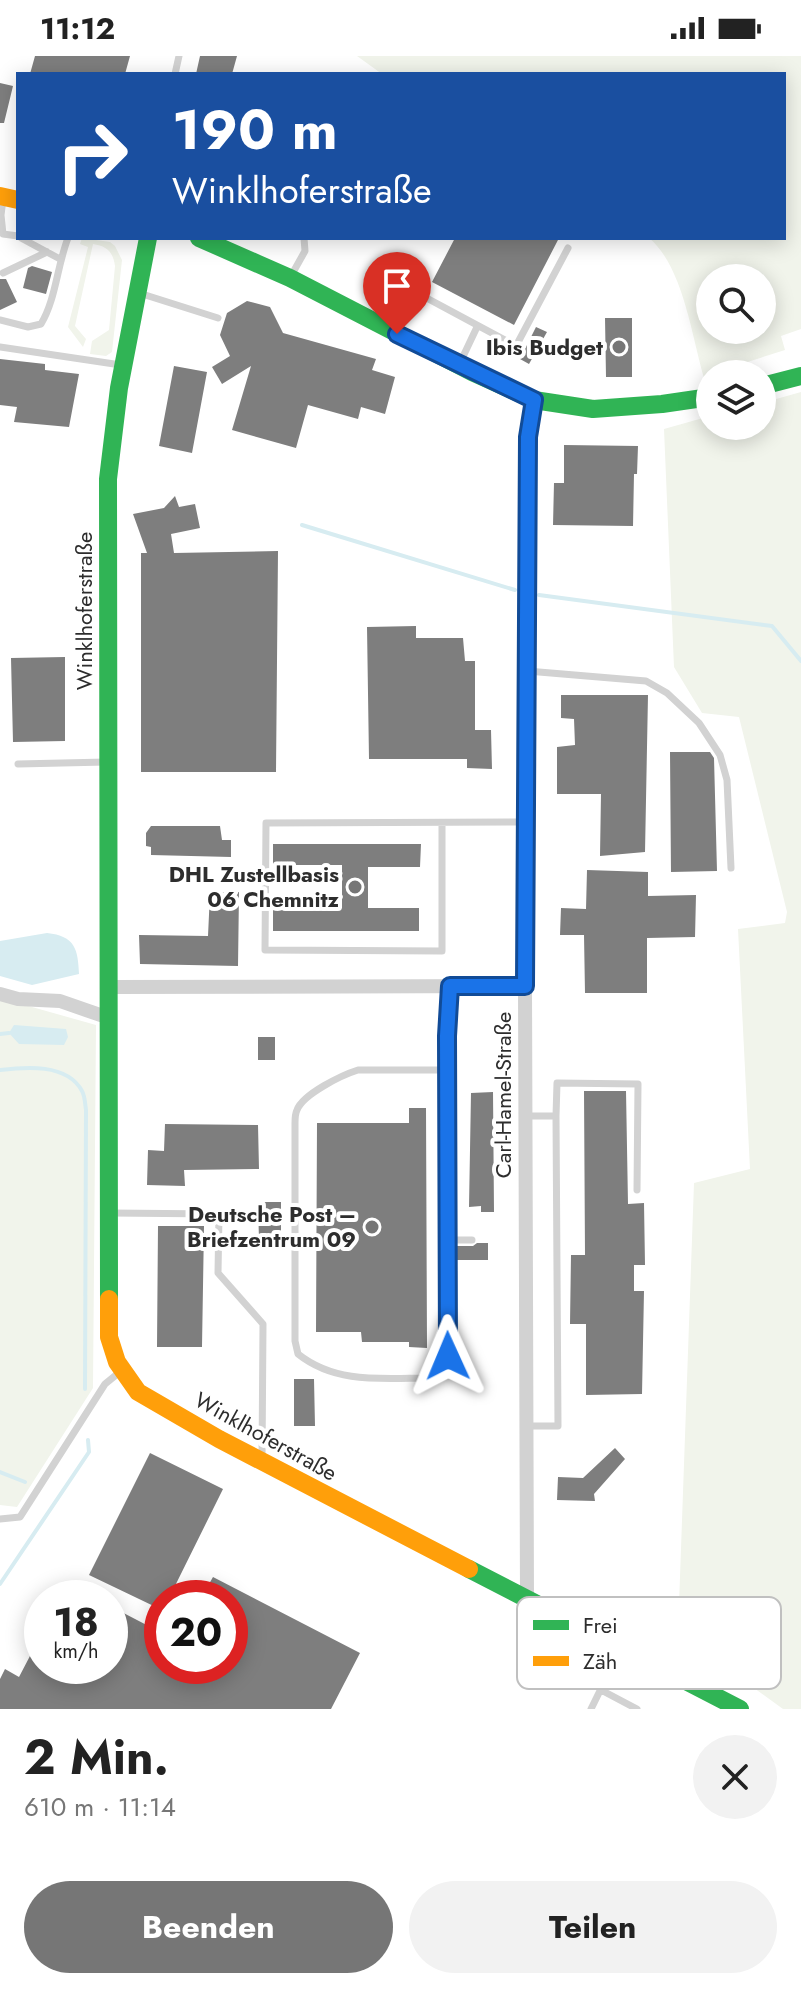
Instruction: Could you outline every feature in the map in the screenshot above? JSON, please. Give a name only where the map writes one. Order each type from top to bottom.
[{"type":"street","name":"Winklhoferstraße","points":[[148,240],[110,443],[108,479],[109,1337],[117,1362],[138,1392],[262,1462],[523,1597]]},
{"type":"street","points":[[204,240],[290,278],[458,365],[534,400],[593,409],[696,399]]},
{"type":"street","points":[[776,382],[801,376]]},
{"type":"street","name":"Carl-Hamel-Straße","points":[[527,1597],[525,986],[528,437],[534,400]]},
{"type":"street","points":[[110,987],[525,986]]},
{"type":"street","points":[[0,994],[18,999],[60,1001],[109,1018]]},
{"type":"street","name":"Winklhoferstraße","points":[[701,1689],[740,1709]]},
{"type":"lane","points":[[2,235],[1,215],[7,198]]},
{"type":"lane","points":[[25,240],[60,259]]},
{"type":"lane","points":[[0,320],[28,327],[41,324],[47,314],[67,240]]},
{"type":"lane","points":[[290,278],[305,251],[304,240]]},
{"type":"lane","points":[[421,295],[516,346],[568,248]]},
{"type":"lane","points":[[3,273],[47,252]]},
{"type":"lane","points":[[137,293],[218,318]]},
{"type":"lane","points":[[458,365],[477,327]]},
{"type":"lane","points":[[0,347],[123,366]]},
{"type":"lane","points":[[527,671],[646,681],[667,693],[699,723],[720,755],[727,780],[731,868]]},
{"type":"lane","points":[[18,764],[108,762]]},
{"type":"lane","points":[[442,823],[442,951],[265,950],[266,823],[526,822]]},
{"type":"lane","points":[[447,1070],[358,1070],[347,1073],[303,1100],[297,1110],[294,1322],[298,1354],[323,1369],[353,1378],[437,1376],[447,1361],[447,1240],[447,1070],[447,1036],[450,986]]},
{"type":"lane","points":[[527,1426],[558,1426],[557,1083],[638,1084],[637,1190]]},
{"type":"lane","points":[[527,1116],[556,1116]]},
{"type":"lane","points":[[110,1213],[219,1214],[218,1273],[263,1324],[262,1462]]},
{"type":"lane","points":[[447,1240],[472,1240]]},
{"type":"lane","points":[[0,1519],[20,1517],[105,1384],[122,1370]]},
{"type":"lane","points":[[591,1709],[601,1690],[637,1709]]},
{"type":"shaded area","points":[[357,56],[801,56],[801,329],[781,336],[785,350],[754,360],[699,360],[670,266],[651,240],[786,240],[786,72],[379,72]]},
{"type":"shaded area","points":[[81,240],[110,242],[122,260],[112,352],[106,356],[90,354],[92,341],[109,330],[115,266],[111,253],[102,246],[93,244],[75,326],[86,339],[83,347],[68,327],[88,247],[80,244]]},
{"type":"shaded area","points":[[801,392],[801,1709],[783,1709],[755,1689],[781,1689],[781,1597],[679,1597],[694,1183],[750,1169],[738,929],[785,923],[787,912],[739,717],[702,713],[674,667],[664,429],[696,420],[696,440],[776,440],[776,399]]},
{"type":"shaded area","points":[[47,933],[64,937],[73,945],[78,957],[79,974],[32,985],[0,976],[0,941]]},
{"type":"shaded area","points":[[0,998],[96,1025],[93,1388],[17,1507],[0,1505]]},
{"type":"shaded area","points":[[14,1025],[66,1029],[68,1037],[64,1045],[19,1044],[9,1033]]},
{"type":"building","points":[[35,56],[130,56],[126,72],[31,72]]},
{"type":"building","points":[[200,56],[237,56],[233,72],[196,72]]},
{"type":"building","points":[[0,83],[13,86],[4,123],[0,123]]},
{"type":"building","points":[[454,240],[558,240],[514,325],[432,282]]},
{"type":"building","points":[[32,266],[52,272],[46,294],[23,288],[28,268]]},
{"type":"building","points":[[0,279],[6,279],[17,302],[0,310]]},
{"type":"building","points":[[247,301],[270,307],[283,333],[376,359],[372,370],[395,377],[385,414],[361,407],[358,419],[308,405],[296,448],[232,430],[251,366],[222,384],[212,367],[230,356],[220,335],[227,313]]},
{"type":"building","name":"Ibis Budget","points":[[605,318],[632,318],[632,377],[606,377]]},
{"type":"building","points":[[536,327],[547,332],[529,364],[520,359]]},
{"type":"building","points":[[0,359],[45,364],[45,370],[79,374],[69,427],[14,422],[17,407],[0,405]]},
{"type":"building","points":[[174,366],[207,372],[192,453],[159,446]]},
{"type":"building","points":[[564,445],[638,446],[633,526],[553,525],[554,483],[564,483]]},
{"type":"building","points":[[175,496],[179,507],[195,504],[200,528],[171,534],[174,553],[278,551],[276,772],[141,772],[141,553],[147,553],[133,514],[164,508]]},
{"type":"building","points":[[416,626],[416,638],[463,638],[465,661],[475,661],[475,730],[491,730],[492,769],[467,768],[467,759],[369,759],[367,627]]},
{"type":"building","points":[[65,657],[65,741],[13,742],[11,658]]},
{"type":"building","points":[[561,695],[648,695],[645,852],[600,856],[601,794],[557,794],[557,747],[575,745],[574,719],[561,718]]},
{"type":"building","points":[[670,752],[710,752],[714,758],[717,871],[671,872]]},
{"type":"building","points":[[151,826],[220,826],[222,840],[231,840],[231,857],[151,855],[151,847],[146,846],[146,833]]},
{"type":"building","name":"DHL Zustellbasis 06 Chemnitz","points":[[273,844],[421,844],[420,867],[368,867],[368,908],[419,908],[419,931],[273,931],[273,908],[342,908],[342,865],[273,865]]},
{"type":"building","points":[[587,870],[648,872],[648,896],[696,895],[695,937],[647,938],[647,993],[585,993],[584,935],[560,935],[561,908],[586,909]]},
{"type":"building","points":[[239,892],[238,966],[140,964],[139,935],[208,936],[210,893]]},
{"type":"building","points":[[258,1037],[275,1037],[275,1060],[258,1060]]},
{"type":"building","points":[[584,1091],[626,1091],[628,1204],[644,1203],[645,1265],[634,1265],[634,1291],[644,1291],[642,1394],[586,1395],[586,1324],[570,1324],[571,1255],[585,1255]]},
{"type":"building","points":[[493,1092],[494,1212],[481,1212],[481,1206],[469,1207],[471,1093]]},
{"type":"building","name":"Deutsche Post – Briefzentrum 09","points":[[409,1108],[426,1108],[427,1348],[409,1347],[409,1342],[362,1342],[361,1332],[316,1332],[317,1123],[409,1123]]},
{"type":"building","points":[[165,1124],[258,1125],[259,1169],[184,1170],[185,1186],[147,1185],[148,1150],[164,1151]]},
{"type":"building","points":[[258,1202],[281,1202],[281,1240],[259,1241]]},
{"type":"building","points":[[158,1226],[204,1226],[202,1347],[157,1347]]},
{"type":"building","points":[[488,1243],[488,1260],[456,1260],[456,1246],[473,1246]]},
{"type":"building","points":[[294,1379],[314,1379],[315,1426],[294,1426]]},
{"type":"building","points":[[615,1448],[625,1459],[594,1494],[595,1501],[557,1500],[558,1477],[583,1478]]},
{"type":"building","points":[[150,1453],[223,1489],[178,1580],[144,1580],[144,1601],[128,1594],[128,1580],[99,1580],[89,1575]]},
{"type":"building","points":[[248,1595],[360,1653],[331,1709],[0,1709],[0,1679],[5,1669],[19,1677],[24,1667],[24,1684],[128,1684],[128,1615],[144,1624],[144,1684],[248,1684]]},
{"type":"waterway","points":[[302,525],[515,590]]},
{"type":"waterway","points":[[539,595],[772,626],[801,661]]},
{"type":"waterway","points":[[0,1034],[9,1033]]},
{"type":"waterway","points":[[0,1070],[33,1068],[56,1071],[75,1082],[84,1095],[85,1389]]},
{"type":"waterway","points":[[0,1584],[89,1452],[88,1440]]},
{"type":"waterway","points":[[0,1472],[25,1482]]},
{"type":"traffic: fast","points":[[109,1299],[108,479],[119,388],[148,240]]},
{"type":"traffic: fast","points":[[204,240],[290,278],[472,372],[534,400],[593,409],[696,399]]},
{"type":"traffic: fast","points":[[776,382],[801,376]]},
{"type":"traffic: fast","points":[[469,1569],[523,1597]]},
{"type":"traffic: fast","points":[[701,1689],[740,1709]]},
{"type":"traffic: slow","points":[[0,196],[16,200]]},
{"type":"traffic: slow","points":[[109,1299],[109,1337],[117,1362],[138,1392],[219,1439],[469,1569]]},
{"type":"place","name":"Ibis Budget","points":[[619,347]]},
{"type":"place","name":"DHL Zustellbasis 06 Chemnitz","points":[[355,887]]},
{"type":"place","name":"Deutsche Post – Briefzentrum 09","points":[[372,1227]]},
{"type":"route","points":[[397,334],[534,400],[528,437],[525,986],[450,986],[447,1036],[448,1356]]}]
